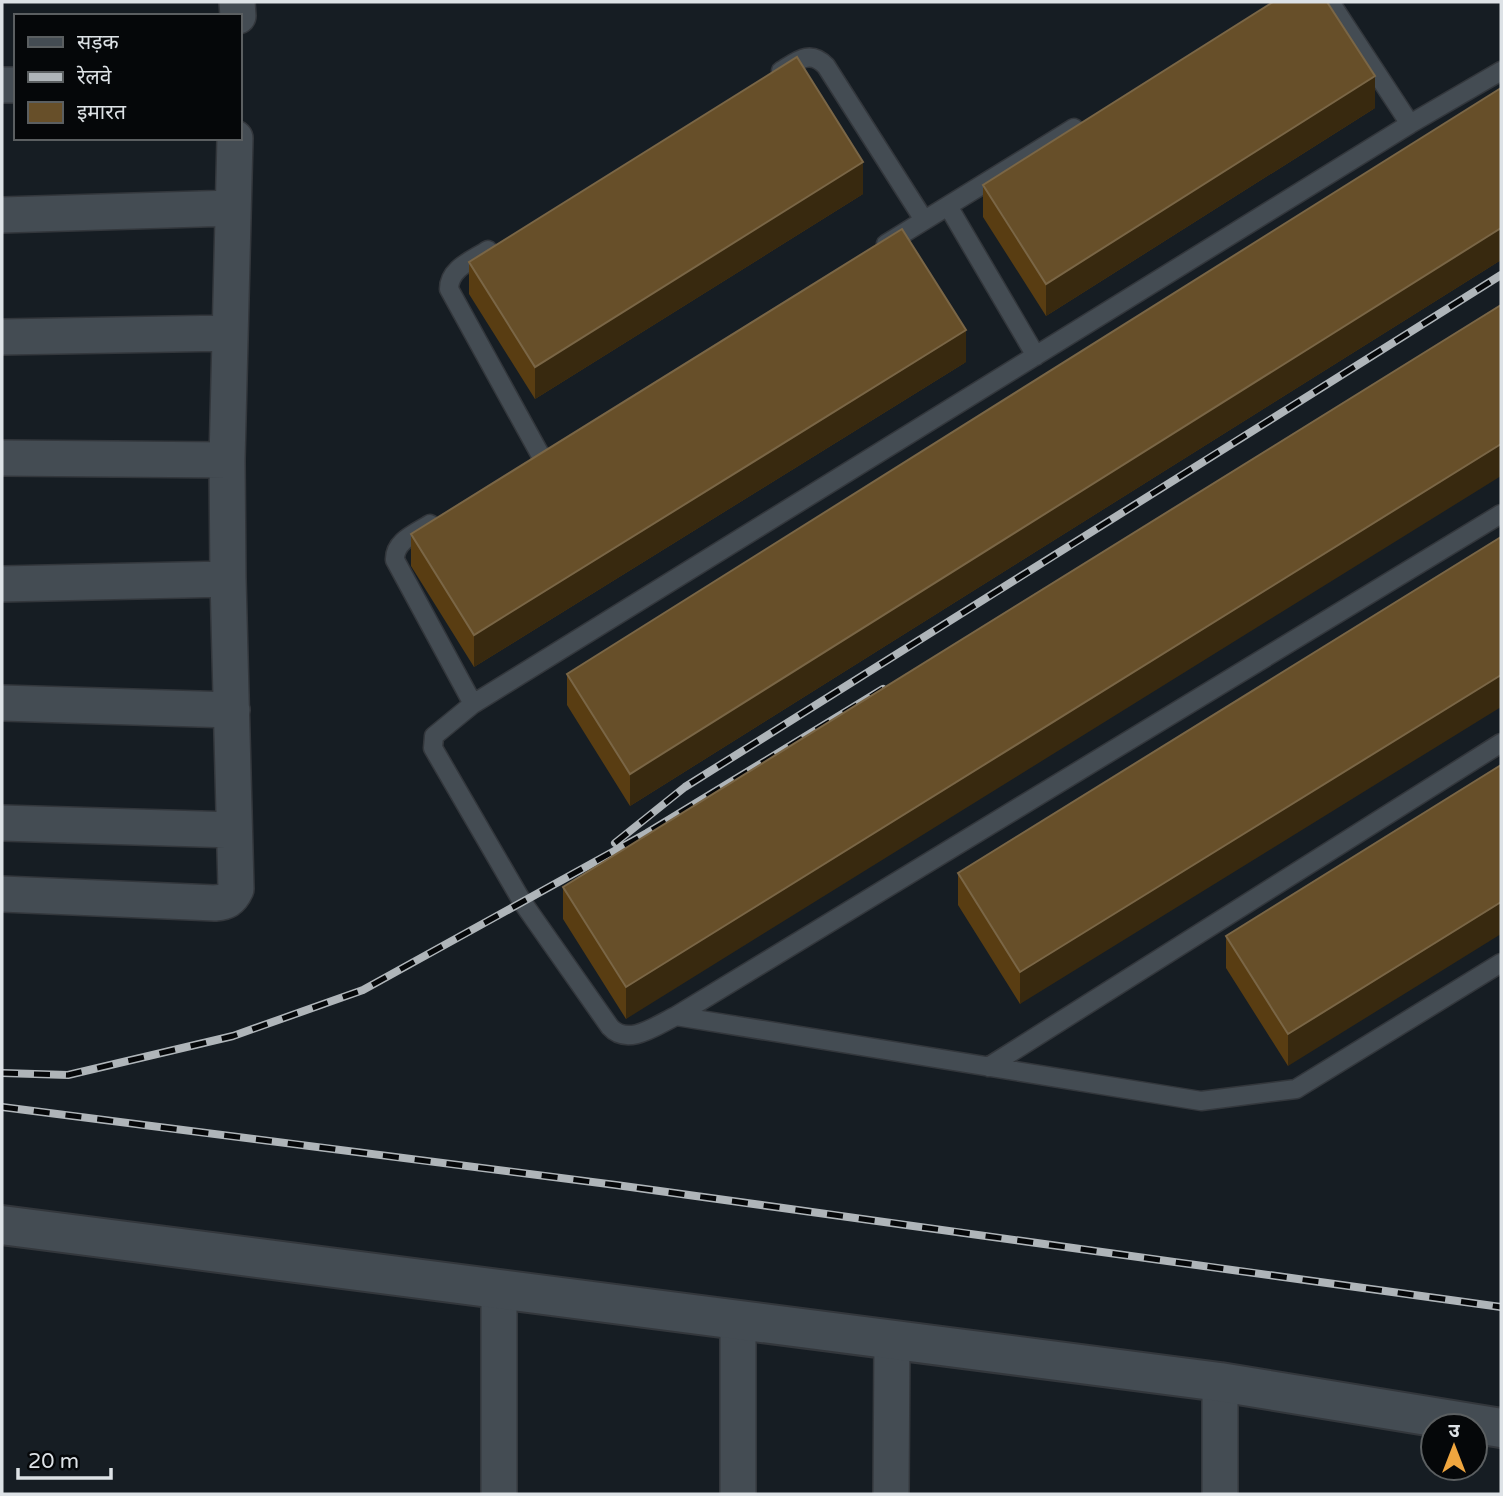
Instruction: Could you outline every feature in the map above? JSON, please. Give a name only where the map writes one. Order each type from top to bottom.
[{"type":"street","points":[[2,894],[215,903],[230,899],[236,889],[227,460],[235,140]]},
{"type":"street","points":[[2,215],[233,208]]},
{"type":"street","points":[[2,337],[230,333]]},
{"type":"street","points":[[2,458],[227,460]]},
{"type":"street","points":[[2,584],[228,579]]},
{"type":"street","points":[[2,703],[232,710]]},
{"type":"street","points":[[2,822],[234,830]]},
{"type":"street","points":[[2,1226],[1220,1382],[1501,1428]]},
{"type":"street","points":[[499,1290],[499,1494]]},
{"type":"street","points":[[738,1320],[738,1494]]},
{"type":"street","points":[[891,1494],[892,1340]]},
{"type":"street","points":[[1220,1382],[1220,1494]]},
{"type":"lane","points":[[1330,2],[1410,124]]},
{"type":"lane","points":[[765,81],[801,59],[809,57],[820,60],[924,220]]},
{"type":"lane","points":[[1501,71],[1410,124],[473,704],[434,736],[433,748],[523,903],[615,1032],[620,1035],[634,1035],[676,1016],[1501,514]]},
{"type":"lane","points":[[866,256],[1090,118]]},
{"type":"lane","points":[[948,206],[1036,356]]},
{"type":"lane","points":[[503,242],[455,271],[450,276],[449,289],[541,456]]},
{"type":"lane","points":[[440,518],[400,543],[395,554],[396,560],[473,704]]},
{"type":"lane","points":[[988,1067],[1501,743]]},
{"type":"lane","points":[[676,1016],[1201,1101],[1296,1088],[1501,963]]},
{"type":"building","points":[[1273,2],[1327,2],[1375,76],[1046,284],[983,185]]},
{"type":"building","points":[[797,57],[863,162],[535,367],[469,262]]},
{"type":"building","points":[[1501,88],[1501,228],[630,774],[567,674]]},
{"type":"building","points":[[902,229],[966,330],[474,635],[411,534]]},
{"type":"building","points":[[1501,305],[1501,444],[626,987],[563,887]]},
{"type":"building","points":[[1501,537],[1501,675],[1020,972],[958,873]]},
{"type":"building","points":[[1501,765],[1501,902],[1288,1034],[1226,936]]},
{"type":"railway","points":[[615,843],[685,787],[1501,275]]},
{"type":"railway","points":[[2,1073],[68,1075],[233,1036],[363,990],[647,833],[883,689]]},
{"type":"railway","points":[[2,1107],[616,1185],[1501,1307]]}]
